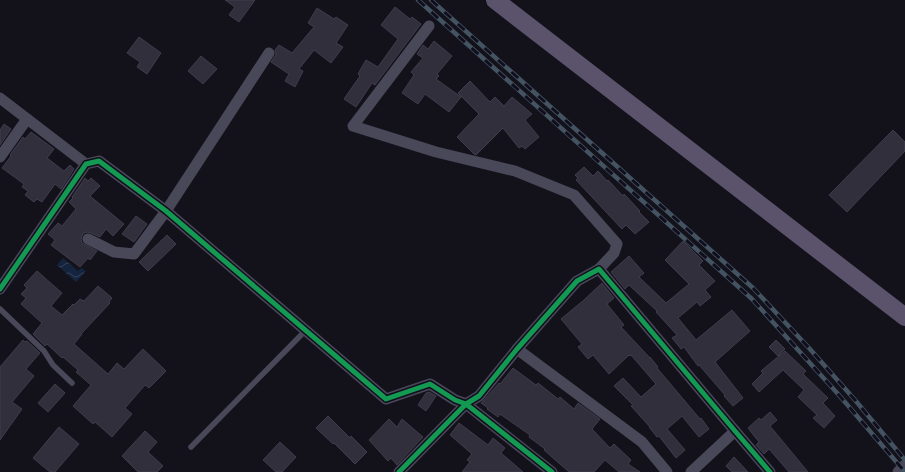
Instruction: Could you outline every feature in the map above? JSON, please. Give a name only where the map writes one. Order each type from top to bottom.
[{"type":"main road","points":[[495,0],[905,317]]},
{"type":"street","points":[[399,472],[466,404],[479,396],[517,349],[577,281],[599,269],[614,253],[617,244],[574,195],[515,171],[436,152],[353,126],[429,26]]},
{"type":"street","points":[[88,239],[114,252],[134,254],[166,211],[269,52]]},
{"type":"street","points":[[0,98],[86,164]]},
{"type":"street","points":[[0,157],[27,119]]},
{"type":"street","points":[[0,289],[86,164],[99,161],[166,211],[386,399],[430,384],[455,400],[466,404],[552,472]]},
{"type":"street","points":[[599,269],[770,472]]},
{"type":"street","points":[[517,349],[642,442],[667,472]]},
{"type":"street","points":[[691,472],[735,431]]},
{"type":"street","points":[[898,472],[905,465]]},
{"type":"lane","points":[[0,309],[44,351],[53,365],[72,383]]},
{"type":"lane","points":[[192,446],[306,330]]},
{"type":"water","points":[[63,258],[78,271],[81,268],[86,271],[76,282],[57,265]]},
{"type":"building","points":[[225,0],[255,0],[239,22],[229,15],[235,7]]},
{"type":"building","points":[[395,7],[410,19],[412,17],[421,24],[375,85],[372,83],[356,107],[344,99],[360,76],[358,74],[366,60],[378,67],[398,39],[381,25]]},
{"type":"building","points":[[317,8],[334,19],[336,17],[348,25],[336,43],[343,47],[331,63],[314,50],[299,69],[303,71],[295,87],[285,81],[289,74],[271,62],[276,54],[275,50],[279,45],[292,53],[314,27],[308,23]]},
{"type":"building","points":[[139,37],[161,53],[147,74],[137,67],[140,62],[127,53]]},
{"type":"building","points":[[434,41],[452,56],[437,74],[439,76],[436,79],[461,97],[449,112],[425,94],[418,104],[402,93],[414,75],[411,72],[423,58],[417,54],[423,45],[428,49]]},
{"type":"building","points":[[201,56],[217,69],[203,84],[188,71]]},
{"type":"building","points":[[470,81],[490,102],[495,97],[504,106],[512,97],[532,114],[525,120],[539,137],[525,149],[522,146],[519,148],[503,128],[476,155],[474,154],[457,137],[479,114],[458,93]]},
{"type":"building","points":[[4,124],[11,129],[0,145],[0,130]]},
{"type":"building","points":[[893,130],[905,142],[905,151],[847,212],[829,195]]},
{"type":"building","points":[[31,132],[54,149],[47,158],[64,171],[70,165],[74,169],[61,189],[55,184],[42,202],[37,199],[34,202],[25,195],[28,191],[22,187],[24,184],[2,168],[23,137],[25,139]]},
{"type":"building","points":[[584,167],[593,176],[598,171],[623,196],[624,194],[649,222],[635,234],[626,225],[622,229],[576,180],[578,178],[575,175]]},
{"type":"building","points":[[85,178],[88,181],[91,178],[100,186],[90,196],[124,224],[113,236],[106,229],[100,237],[87,232],[84,233],[81,239],[82,243],[97,251],[90,260],[88,258],[80,267],[51,245],[55,240],[48,234],[58,223],[62,226],[76,209],[69,202]]},
{"type":"building","points":[[136,216],[147,224],[134,242],[122,234]]},
{"type":"building","points":[[167,235],[176,244],[148,271],[139,262]]},
{"type":"building","points":[[683,241],[703,261],[699,265],[715,281],[705,290],[711,297],[700,306],[697,302],[678,318],[696,340],[732,310],[750,331],[715,362],[743,398],[733,406],[699,365],[698,366],[684,347],[681,349],[672,338],[677,335],[656,312],[657,311],[629,285],[625,289],[611,272],[629,256],[644,273],[639,277],[666,303],[689,284],[665,260]]},
{"type":"building","points":[[37,271],[62,293],[51,306],[62,315],[80,299],[84,301],[98,286],[112,298],[109,302],[110,303],[81,334],[74,344],[108,374],[117,363],[124,369],[143,349],[166,371],[149,388],[145,385],[125,408],[132,414],[112,437],[95,422],[93,424],[73,406],[91,385],[76,372],[78,370],[47,344],[45,346],[33,334],[42,323],[21,304],[26,298],[21,294],[27,288],[24,285]]},
{"type":"building","points":[[602,283],[614,298],[607,304],[624,325],[621,327],[650,357],[658,367],[657,368],[709,429],[699,437],[682,416],[667,429],[685,450],[676,458],[659,436],[657,437],[631,406],[633,405],[614,386],[623,378],[641,397],[656,384],[631,355],[629,355],[609,374],[593,355],[588,359],[578,347],[582,344],[561,319]]},
{"type":"building","points":[[23,340],[25,342],[27,341],[40,353],[26,369],[34,376],[12,402],[22,409],[0,440],[0,367]]},
{"type":"building","points":[[776,340],[785,349],[778,356],[769,347]]},
{"type":"building","points":[[785,351],[806,371],[803,374],[828,398],[823,403],[835,416],[824,428],[813,418],[817,415],[798,397],[804,390],[783,370],[759,392],[752,384],[763,373],[761,371]]},
{"type":"building","points":[[513,368],[536,385],[538,383],[558,399],[560,397],[574,409],[578,403],[600,419],[592,429],[610,448],[614,444],[631,460],[628,464],[640,472],[619,472],[605,460],[594,472],[569,472],[544,450],[545,449],[529,437],[530,435],[500,414],[498,417],[487,409],[488,408],[481,403],[499,383],[500,384]]},
{"type":"building","points":[[55,384],[65,393],[48,412],[38,403]]},
{"type":"building","points":[[429,392],[436,396],[426,411],[418,405],[426,393]]},
{"type":"building","points":[[770,412],[777,420],[770,426],[808,472],[789,472],[769,449],[764,454],[756,445],[759,442],[748,428],[759,418],[761,420]]},
{"type":"building","points":[[328,416],[350,438],[351,436],[367,452],[355,464],[316,428]]},
{"type":"building","points":[[389,419],[397,427],[402,419],[423,437],[397,465],[391,458],[388,461],[369,440]]},
{"type":"building","points":[[459,423],[488,445],[493,438],[505,448],[501,453],[523,472],[462,472],[470,462],[467,460],[472,454],[450,435]]},
{"type":"building","points":[[59,427],[79,444],[55,472],[50,472],[33,458]]},
{"type":"building","points":[[145,431],[157,442],[148,452],[163,466],[157,472],[138,472],[122,456]]},
{"type":"building","points":[[280,442],[296,457],[282,472],[276,472],[263,460]]},
{"type":"building","points":[[734,457],[748,472],[732,472],[726,466]]},
{"type":"railway","points":[[418,0],[752,299],[838,394],[905,472]]},
{"type":"railway","points":[[431,0],[753,288],[855,400],[905,460]]},
{"type":"cycle path","points":[[0,289],[86,164],[99,161],[166,211],[386,399],[430,384],[455,400],[466,404],[552,472]]},
{"type":"cycle path","points":[[399,472],[466,404],[479,396],[517,349],[577,281],[599,269],[770,472]]}]
